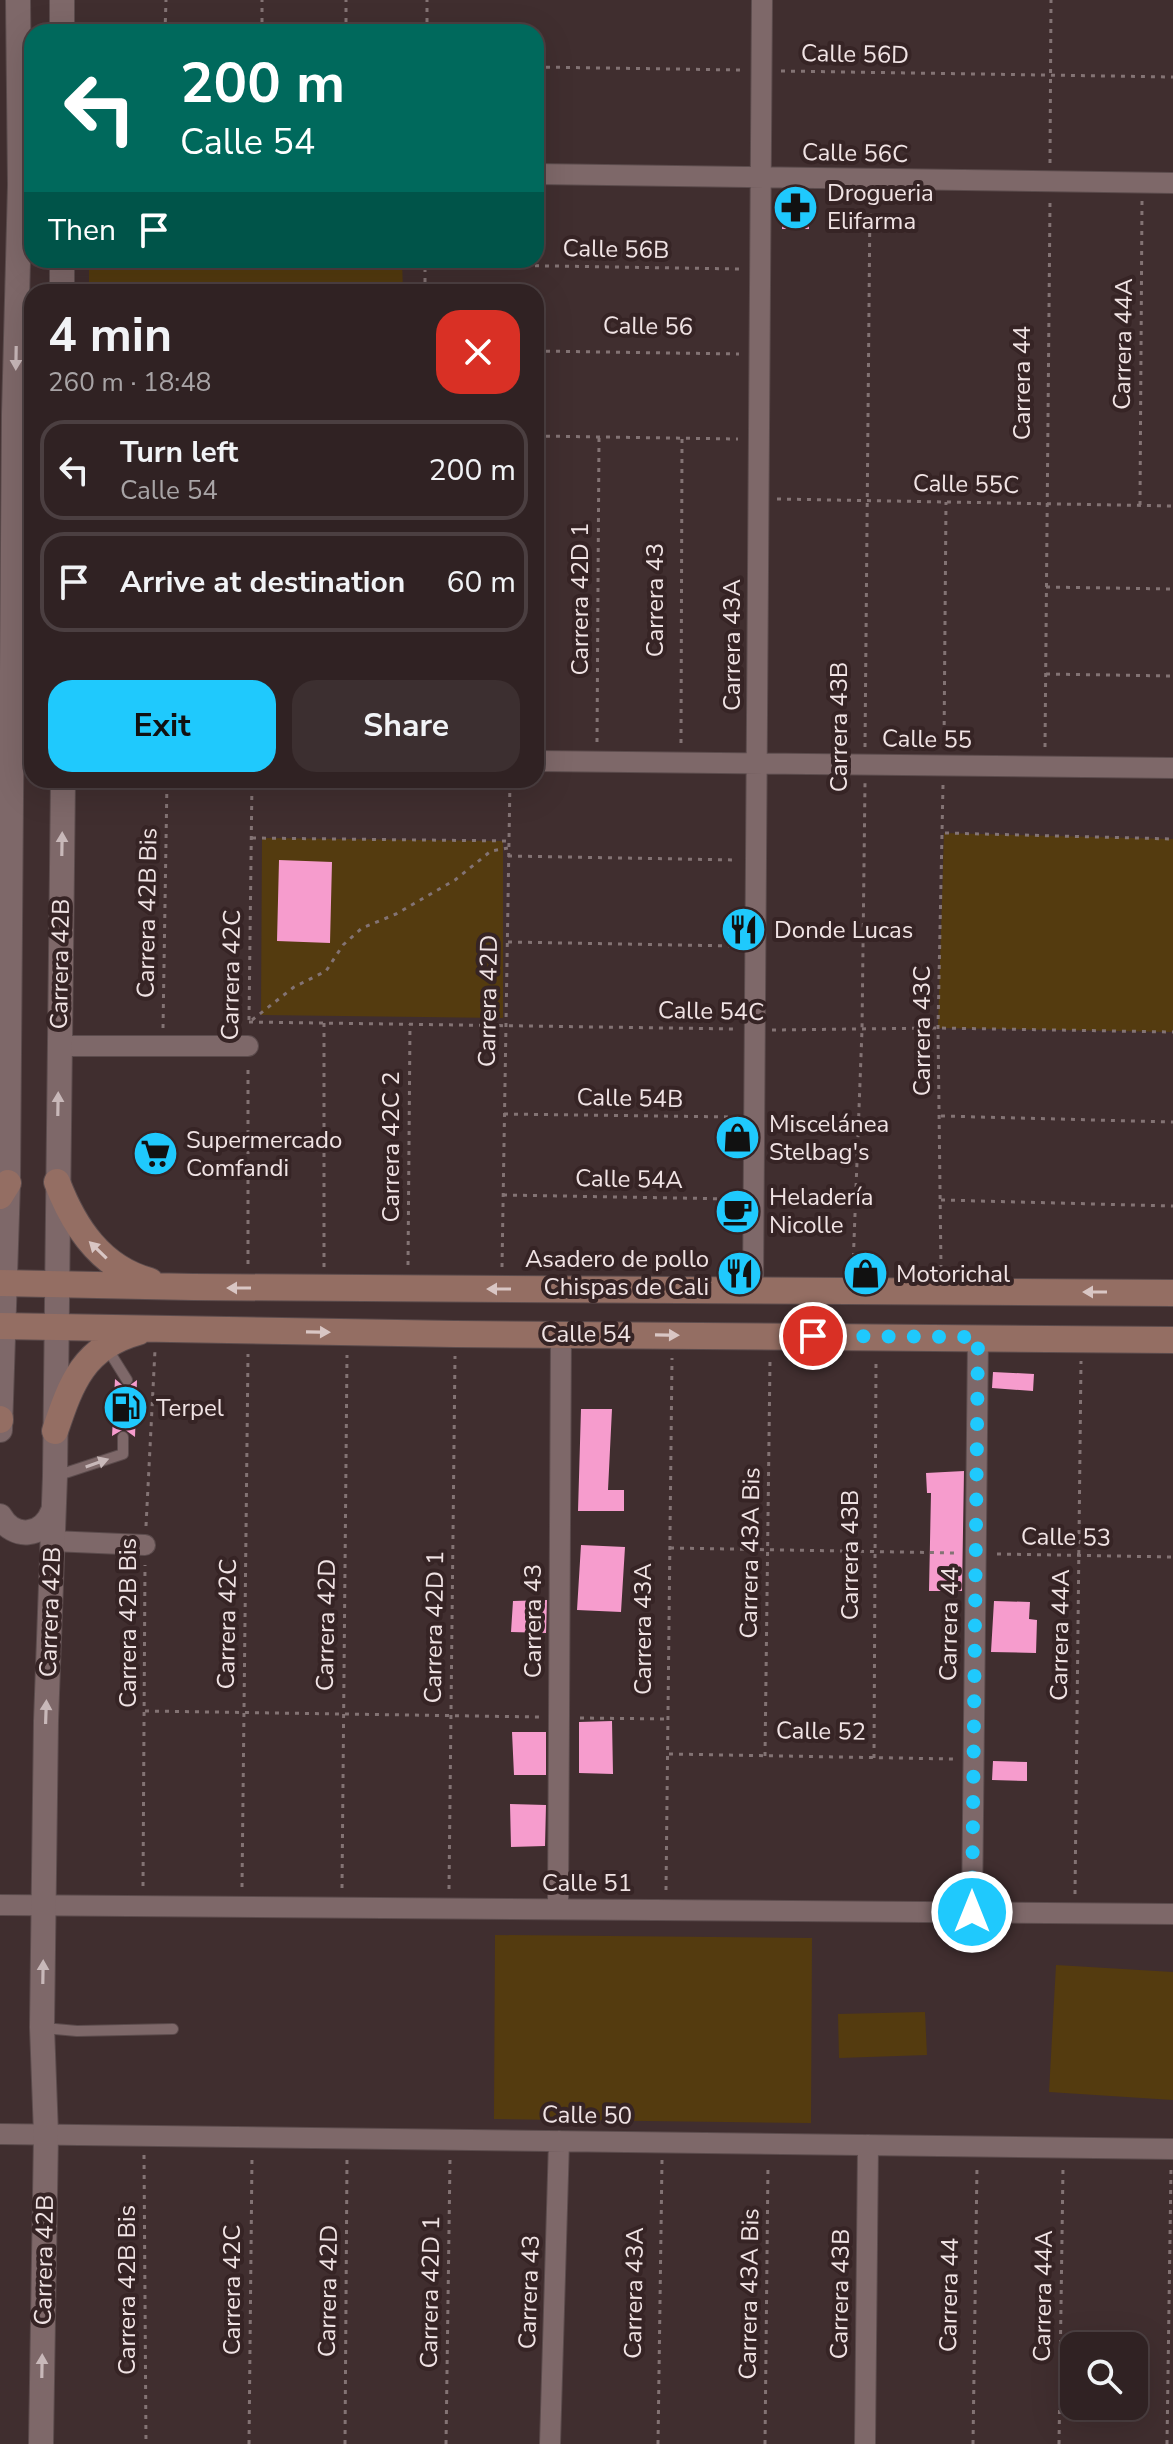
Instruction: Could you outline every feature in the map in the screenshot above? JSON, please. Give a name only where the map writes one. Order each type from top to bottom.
[{"type":"main road","points":[[57,1182],[80,1231],[97,1251],[118,1267],[142,1279],[167,1286],[193,1287]]},
{"type":"main road","name":"Calle 54","points":[[2,1283],[1173,1293]]},
{"type":"main road","name":"Calle 54","points":[[1,1326],[55,1327],[156,1336],[561,1334],[1173,1340]]},
{"type":"main road","points":[[55,1431],[75,1377],[106,1346],[130,1334],[156,1336]]},
{"type":"street","points":[[0,1430],[7,396],[20,185],[18,0]]},
{"type":"street","points":[[62,0],[62,24]]},
{"type":"street","name":"Carrera 43A","points":[[753,1290],[762,0]]},
{"type":"street","name":"Calle 56C","points":[[544,174],[1173,183]]},
{"type":"street","name":"Calle 55","points":[[544,761],[1173,768]]},
{"type":"street","name":"Carrera 42B","points":[[41,2444],[46,2134],[42,2027],[55,1476],[63,788]]},
{"type":"street","points":[[59,1046],[248,1046]]},
{"type":"street","name":"Carrera 43","points":[[558,1909],[561,1334]]},
{"type":"street","name":"Carrera 44","points":[[972,1912],[978,1337]]},
{"type":"street","points":[[0,1516],[13,1531],[30,1533],[45,1526],[53,1511]]},
{"type":"street","points":[[52,1541],[145,1545]]},
{"type":"street","name":"Calle 51","points":[[0,1905],[1173,1914]]},
{"type":"street","name":"Calle 50","points":[[0,2134],[1172,2149]]},
{"type":"street","name":"Carrera 43","points":[[550,2444],[559,2141]]},
{"type":"street","name":"Carrera 43B","points":[[865,2444],[868,2145]]},
{"type":"lane","points":[[106,1346],[127,1380]]},
{"type":"lane","points":[[55,1476],[123,1454],[123,1437]]},
{"type":"lane","points":[[42,2027],[77,2031],[173,2029]]},
{"type":"path","points":[[165,24],[166,0]]},
{"type":"path","points":[[262,0],[262,24]]},
{"type":"path","points":[[346,0],[346,24]]},
{"type":"path","points":[[427,0],[427,24]]},
{"type":"path","name":"Carrera 44","points":[[1045,767],[1051,0]]},
{"type":"path","name":"Calle 56D","points":[[544,67],[1173,77]]},
{"type":"path","name":"Carrera 43B","points":[[853,1275],[862,1030],[870,179]]},
{"type":"path","name":"Carrera 44A","points":[[1140,505],[1143,183]]},
{"type":"path","name":"Calle 56B","points":[[544,264],[759,269]]},
{"type":"path","name":"Calle 56","points":[[544,351],[759,354]]},
{"type":"path","points":[[544,436],[758,439]]},
{"type":"path","name":"Carrera 42D 1","points":[[597,762],[599,437]]},
{"type":"path","name":"Carrera 43","points":[[681,763],[682,438]]},
{"type":"path","name":"Calle 55C","points":[[757,499],[1173,506]]},
{"type":"path","name":"Carrera 43C","points":[[942,1273],[938,1028],[944,833],[946,502]]},
{"type":"path","points":[[1046,587],[1173,589]]},
{"type":"path","points":[[1046,674],[1173,676]]},
{"type":"path","name":"Carrera 42B Bis","points":[[163,1046],[167,788]]},
{"type":"path","name":"Carrera 42C","points":[[248,1267],[252,788]]},
{"type":"path","name":"Carrera 42D","points":[[502,1270],[510,788]]},
{"type":"path","points":[[944,833],[1173,839]]},
{"type":"path","points":[[250,838],[508,841]]},
{"type":"path","points":[[249,1022],[294,987],[326,971],[343,945],[362,928],[396,914],[455,880],[491,851],[508,848]]},
{"type":"path","points":[[508,856],[757,860]]},
{"type":"path","points":[[507,942],[756,946]]},
{"type":"path","name":"Calle 54C","points":[[249,1022],[755,1030],[938,1028],[1173,1032]]},
{"type":"path","points":[[324,1023],[324,1271]]},
{"type":"path","name":"Carrera 42C 2","points":[[408,1270],[410,1024]]},
{"type":"path","name":"Calle 54B","points":[[504,1114],[754,1117]]},
{"type":"path","points":[[939,1116],[1173,1122]]},
{"type":"path","name":"Calle 54A","points":[[503,1195],[754,1199]]},
{"type":"path","points":[[941,1200],[1173,1206]]},
{"type":"path","name":"Carrera 42B Bis","points":[[143,1906],[145,1545],[156,1336]]},
{"type":"path","name":"Carrera 42C","points":[[242,1906],[248,1342]]},
{"type":"path","name":"Carrera 42D","points":[[342,1908],[348,1344]]},
{"type":"path","name":"Carrera 42D 1","points":[[449,1908],[455,1346]]},
{"type":"path","name":"Carrera 43A","points":[[666,1910],[672,1349]]},
{"type":"path","name":"Carrera 43A Bis","points":[[765,1756],[770,1351]]},
{"type":"path","name":"Carrera 43B","points":[[874,1758],[877,1353]]},
{"type":"path","name":"Carrera 44A","points":[[1075,1913],[1081,1356]]},
{"type":"path","name":"Calle 53","points":[[670,1548],[1173,1557]]},
{"type":"path","points":[[145,1711],[668,1719]]},
{"type":"path","name":"Calle 52","points":[[667,1754],[973,1759]]},
{"type":"path","name":"Carrera 42B Bis","points":[[144,2136],[146,2444]]},
{"type":"path","name":"Carrera 42C","points":[[249,2444],[252,2137]]},
{"type":"path","name":"Carrera 42D","points":[[345,2444],[347,2138]]},
{"type":"path","name":"Carrera 42D 1","points":[[446,2444],[450,2139]]},
{"type":"path","name":"Carrera 43A","points":[[658,2444],[662,2142]]},
{"type":"path","name":"Carrera 43A Bis","points":[[765,2444],[769,2144]]},
{"type":"path","name":"Carrera 44","points":[[973,2444],[977,2146]]},
{"type":"path","name":"Carrera 44A","points":[[1059,2444],[1063,2148]]},
{"type":"path","points":[[1167,2444],[1172,2149]]},
{"type":"shaded area","points":[[89,268],[402,268],[403,284],[89,284]]},
{"type":"shaded area","points":[[944,833],[1173,839],[1173,1032],[938,1028]]},
{"type":"shaded area","points":[[262,838],[503,841],[503,1018],[261,1015]]},
{"type":"shaded area","points":[[495,1935],[812,1938],[811,2123],[494,2119]]},
{"type":"shaded area","points":[[1056,1965],[1173,1972],[1173,2100],[1049,2092]]},
{"type":"shaded area","points":[[925,2012],[927,2055],[839,2058],[838,2014]]},
{"type":"building","name":"Drogueria Elifarma","points":[[783,190],[809,191],[809,229],[782,229]]},
{"type":"building","points":[[279,860],[332,862],[330,943],[277,941]]},
{"type":"building","points":[[993,1372],[1034,1374],[1033,1391],[992,1388]]},
{"type":"building","name":"Terpel","points":[[115,1379],[126,1388],[137,1380],[135,1437],[124,1429],[112,1436]]},
{"type":"building","points":[[581,1409],[612,1409],[608,1490],[624,1490],[624,1511],[578,1511]]},
{"type":"building","points":[[964,1471],[962,1591],[929,1591],[931,1493],[927,1493],[926,1473]]},
{"type":"building","points":[[581,1545],[625,1547],[621,1612],[577,1610]]},
{"type":"building","points":[[547,1600],[546,1633],[511,1632],[513,1601]]},
{"type":"building","points":[[994,1601],[1030,1602],[1029,1619],[1037,1620],[1036,1653],[991,1652]]},
{"type":"building","points":[[612,1721],[613,1774],[579,1773],[579,1722]]},
{"type":"building","points":[[512,1732],[546,1732],[546,1775],[514,1775]]},
{"type":"building","points":[[993,1761],[1027,1762],[1027,1781],[992,1780]]},
{"type":"building","points":[[510,1804],[546,1805],[545,1846],[511,1847]]},
{"type":"place","name":"Drogueria Elifarma","points":[[796,207]]},
{"type":"place","name":"Donde Lucas","points":[[743,930]]},
{"type":"place","name":"Miscelánea Stelbag's","points":[[738,1138]]},
{"type":"place","name":"Supermercado Comfandi","points":[[155,1154]]},
{"type":"place","name":"Heladería Nicolle","points":[[738,1211]]},
{"type":"place","name":"Asadero de pollo Chispas de Cali","points":[[740,1273]]},
{"type":"place","name":"Motorichal","points":[[865,1274]]},
{"type":"place","name":"Terpel","points":[[125,1408]]},
{"type":"route","points":[[813,1336],[978,1337],[972,1912]]}]
